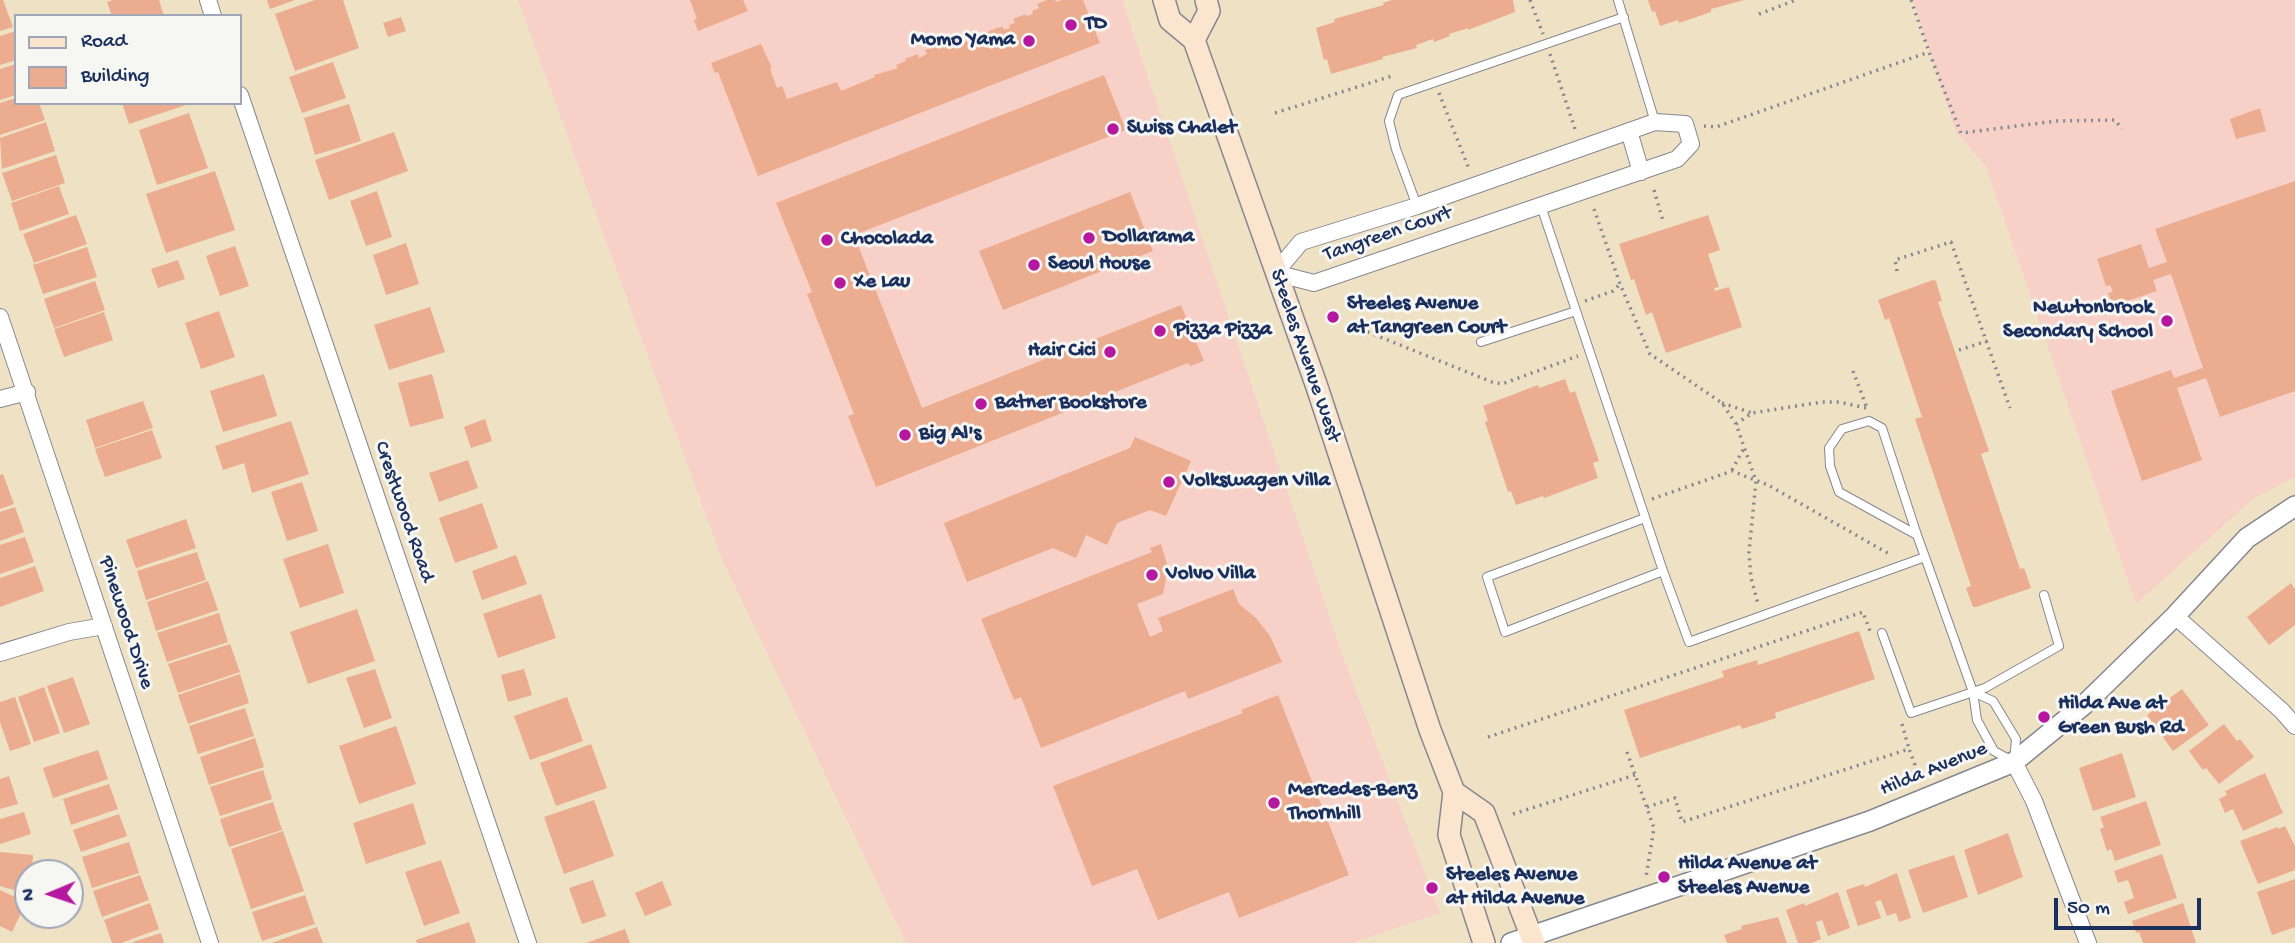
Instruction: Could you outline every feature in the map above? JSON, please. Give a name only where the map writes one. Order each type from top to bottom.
[{"type":"main road","name":"Steeles Avenue West","points":[[1164,0],[1170,20],[1194,40],[1317,387],[1422,706],[1454,792],[1449,835],[1484,943]]},
{"type":"main road","points":[[1194,40],[1209,11],[1206,0]]},
{"type":"main road","points":[[1454,792],[1484,813],[1533,940]]},
{"type":"street","name":"Crestwood Road","points":[[242,101],[528,943]]},
{"type":"street","name":"Tangreen Court","points":[[1655,121],[1685,124],[1691,144],[1677,159],[1642,172],[1314,283],[1275,273],[1301,242],[1417,206],[1655,121]]},
{"type":"street","points":[[1629,131],[1642,172]]},
{"type":"street","name":"Pinewood Drive","points":[[0,317],[210,943]]},
{"type":"street","points":[[0,400],[27,392]]},
{"type":"street","name":"Hilda Avenue","points":[[1510,943],[1533,940],[1870,821],[2014,762],[2085,704],[2175,616],[2247,538],[2295,506]]},
{"type":"street","points":[[2175,616],[2295,726]]},
{"type":"street","points":[[0,653],[69,632],[104,626]]},
{"type":"street","points":[[2014,762],[2034,801],[2088,943]]},
{"type":"lane","points":[[1618,0],[1655,121]]},
{"type":"lane","points":[[1417,206],[1396,149],[1389,121],[1398,95],[1624,17]]},
{"type":"lane","points":[[1541,206],[1689,642],[1925,557]]},
{"type":"lane","points":[[1480,342],[1575,308]]},
{"type":"lane","points":[[1917,535],[1839,492],[1830,466],[1829,448],[1842,429],[1869,421],[1882,428],[1973,692],[1977,720],[1994,751],[2014,762],[2016,740],[1993,701],[1973,692]]},
{"type":"lane","points":[[1645,518],[1487,577],[1505,632],[1663,571]]},
{"type":"lane","points":[[1882,632],[1912,713],[1985,688],[2059,646],[2043,595]]},
{"type":"path","points":[[1531,0],[1576,132]]},
{"type":"path","points":[[1759,14],[1796,0]]},
{"type":"path","points":[[1911,0],[1928,52],[1961,133],[2057,121],[2092,120],[2115,120],[2122,129]]},
{"type":"path","points":[[1685,124],[1716,127],[1928,52]]},
{"type":"path","points":[[1275,113],[1395,75]]},
{"type":"path","points":[[1436,83],[1469,169]]},
{"type":"path","points":[[1654,190],[1663,221]]},
{"type":"path","points":[[1594,209],[1620,284],[1650,354],[1722,403],[1752,413]]},
{"type":"path","points":[[1897,271],[1895,260],[1951,242],[2010,408]]},
{"type":"path","points":[[1575,308],[1613,291],[1620,284]]},
{"type":"path","points":[[1348,324],[1502,384],[1590,352]]},
{"type":"path","points":[[1959,350],[1988,341]]},
{"type":"path","points":[[1737,424],[1752,413],[1822,402],[1839,401],[1867,408],[1853,371]]},
{"type":"path","points":[[1722,403],[1737,424],[1756,481],[1749,552],[1751,578],[1761,616]]},
{"type":"path","points":[[1732,471],[1744,448]]},
{"type":"path","points":[[1640,503],[1732,471],[1768,485],[1887,551],[1902,565]]},
{"type":"path","points":[[1488,737],[1863,612],[1872,638]]},
{"type":"path","points":[[1900,717],[1921,782]]},
{"type":"path","points":[[1647,807],[1675,799],[1682,822],[1909,749]]},
{"type":"path","points":[[1628,752],[1654,828],[1646,877]]},
{"type":"path","points":[[1513,814],[1635,775]]},
{"type":"shaded area","points":[[518,0],[1122,0],[1342,654],[1440,913],[1352,943],[906,943],[722,559]]},
{"type":"shaded area","name":"Newtonbrook Secondary School","points":[[1913,0],[2295,0],[2295,477],[2254,498],[2136,604],[1986,166],[1956,132]]},
{"type":"building","points":[[0,0],[3,0],[13,27],[0,31]]},
{"type":"building","points":[[159,0],[163,14],[111,14],[107,2]]},
{"type":"building","points":[[267,0],[295,0],[270,9]]},
{"type":"building","points":[[315,0],[343,0],[359,48],[295,71],[275,14]]},
{"type":"building","points":[[690,0],[743,0],[748,11],[698,31]]},
{"type":"building","points":[[1047,0],[1083,0],[1100,43],[758,176],[718,72],[715,73],[711,63],[761,44],[772,68],[770,69],[777,88],[782,86],[787,99],[837,82],[841,91],[875,77],[874,75],[898,68],[896,65],[906,61],[905,59],[918,54],[919,58],[927,54],[925,50],[957,38],[960,44],[967,41],[968,44],[975,42],[974,39],[979,35],[997,28],[1010,28],[1009,25],[1015,23],[1013,19],[1033,14],[1032,11],[1039,8],[1037,4]]},
{"type":"building","points":[[1392,0],[1513,0],[1515,12],[1468,30],[1449,34],[1450,36],[1434,42],[1433,39],[1416,45],[1417,48],[1331,74],[1327,59],[1324,60],[1316,28],[1335,22],[1334,19],[1384,5],[1383,3]]},
{"type":"building","points":[[1648,0],[1744,0],[1711,9],[1711,12],[1679,23],[1678,20],[1660,26]]},
{"type":"building","points":[[401,17],[406,31],[388,37],[383,23]]},
{"type":"building","points":[[14,32],[14,61],[0,65],[0,36]]},
{"type":"building","points":[[333,62],[346,98],[302,113],[289,77]]},
{"type":"building","points":[[14,65],[14,96],[0,100],[0,69]]},
{"type":"building","points":[[1104,75],[1126,130],[854,235],[922,408],[1181,305],[1204,361],[1190,366],[1188,363],[876,487],[848,416],[854,414],[807,294],[812,292],[776,203]]},
{"type":"building","points":[[14,99],[14,105],[40,105],[45,120],[0,135],[0,103]]},
{"type":"building","points":[[349,104],[361,141],[315,155],[304,118]]},
{"type":"building","points":[[123,105],[186,105],[129,124]]},
{"type":"building","points":[[2260,108],[2266,131],[2236,139],[2230,119]]},
{"type":"building","points":[[189,113],[208,168],[157,185],[139,130]]},
{"type":"building","points":[[46,122],[55,151],[2,169],[0,138]]},
{"type":"building","points":[[394,132],[408,171],[329,200],[315,160]]},
{"type":"building","points":[[56,155],[65,183],[12,201],[2,173]]},
{"type":"building","points":[[215,171],[235,230],[166,253],[146,194]]},
{"type":"building","points":[[2295,181],[2295,391],[2220,417],[2206,378],[2177,388],[2202,460],[2142,481],[2111,391],[2171,370],[2174,378],[2203,368],[2171,274],[2153,280],[2157,291],[2113,306],[2108,293],[2113,292],[2110,285],[2106,286],[2097,259],[2141,244],[2149,268],[2167,262],[2155,229]]},
{"type":"building","points":[[59,186],[69,214],[20,231],[11,203]]},
{"type":"building","points":[[377,191],[392,237],[366,246],[350,201]]},
{"type":"building","points":[[1130,192],[1153,251],[1003,310],[979,251]]},
{"type":"building","points":[[76,215],[87,244],[34,263],[23,234]]},
{"type":"building","points":[[1708,215],[1720,250],[1708,254],[1719,287],[1714,288],[1715,291],[1729,287],[1742,327],[1666,353],[1652,312],[1646,315],[1619,244]]},
{"type":"building","points":[[406,243],[419,284],[386,295],[373,255]]},
{"type":"building","points":[[235,246],[249,286],[220,296],[206,256]]},
{"type":"building","points":[[87,247],[97,277],[43,294],[33,265]]},
{"type":"building","points":[[178,260],[185,279],[158,288],[151,269]]},
{"type":"building","points":[[95,281],[105,310],[54,328],[44,299]]},
{"type":"building","points":[[1936,281],[1942,301],[1938,302],[1989,451],[1981,454],[2020,569],[2024,568],[2031,588],[1976,607],[1973,607],[1966,588],[1971,586],[1915,419],[1922,417],[1889,318],[1885,320],[1878,300]]},
{"type":"building","points":[[430,307],[445,352],[389,370],[374,325]]},
{"type":"building","points":[[219,311],[235,357],[201,369],[185,323]]},
{"type":"building","points":[[104,312],[113,340],[64,357],[54,329]]},
{"type":"building","points":[[264,374],[277,416],[223,432],[210,391]]},
{"type":"building","points":[[432,374],[444,418],[410,427],[398,383]]},
{"type":"building","points":[[1565,379],[1570,393],[1575,391],[1599,461],[1593,463],[1598,478],[1544,498],[1543,496],[1516,505],[1511,491],[1508,492],[1485,422],[1488,421],[1483,406],[1538,385],[1539,388]]},
{"type":"building","points":[[143,401],[153,428],[95,448],[86,420]]},
{"type":"building","points":[[485,419],[492,441],[471,448],[464,427]]},
{"type":"building","points":[[291,421],[309,474],[252,493],[244,463],[223,470],[215,446]]},
{"type":"building","points":[[152,430],[162,458],[105,477],[95,449]]},
{"type":"building","points":[[1135,437],[1191,461],[1166,516],[1150,510],[1117,523],[1107,545],[1086,535],[1076,558],[1053,548],[967,582],[944,523],[1130,448]]},
{"type":"building","points":[[468,460],[478,488],[439,502],[429,473]]},
{"type":"building","points":[[3,474],[14,504],[0,509],[0,475]]},
{"type":"building","points":[[302,482],[318,531],[287,541],[271,492]]},
{"type":"building","points":[[482,503],[498,548],[455,563],[439,518]]},
{"type":"building","points":[[15,507],[24,532],[0,541],[0,512]]},
{"type":"building","points":[[186,519],[196,548],[136,568],[126,540]]},
{"type":"building","points":[[25,537],[34,562],[0,574],[0,545]]},
{"type":"building","points":[[328,544],[344,593],[300,608],[283,559]]},
{"type":"building","points":[[1161,544],[1168,568],[1163,594],[1137,604],[1150,637],[1163,631],[1158,618],[1233,589],[1239,604],[1256,618],[1270,636],[1282,662],[1188,699],[1185,691],[1041,748],[1021,697],[1014,700],[981,619],[1152,552],[1150,548]]},
{"type":"building","points":[[197,552],[206,580],[146,600],[137,571]]},
{"type":"building","points":[[516,555],[527,584],[482,600],[472,571]]},
{"type":"building","points":[[35,566],[44,591],[0,607],[0,578]]},
{"type":"building","points":[[208,581],[218,610],[156,631],[147,602]]},
{"type":"building","points":[[2291,583],[2295,589],[2295,625],[2269,645],[2247,617]]},
{"type":"building","points":[[541,594],[556,638],[498,658],[483,614]]},
{"type":"building","points":[[357,609],[375,661],[308,684],[290,632]]},
{"type":"building","points":[[219,613],[228,642],[167,662],[157,633]]},
{"type":"building","points":[[1859,631],[1875,679],[1775,713],[1776,718],[1742,729],[1740,725],[1640,758],[1624,710],[1724,677],[1722,671],[1757,660],[1758,665]]},
{"type":"building","points":[[230,644],[240,672],[178,693],[168,664]]},
{"type":"building","points":[[375,669],[392,718],[364,728],[346,678]]},
{"type":"building","points":[[524,669],[532,695],[508,702],[501,675]]},
{"type":"building","points":[[240,674],[249,703],[188,724],[178,695]]},
{"type":"building","points":[[73,677],[90,724],[64,733],[47,686]]},
{"type":"building","points":[[44,687],[60,733],[34,742],[18,697]]},
{"type":"building","points":[[2182,689],[2209,725],[2173,751],[2147,715]]},
{"type":"building","points":[[1278,695],[1349,875],[1239,918],[1229,892],[1158,920],[1137,869],[1092,886],[1053,786],[1243,713],[1241,710]]},
{"type":"building","points":[[15,697],[31,744],[10,751],[0,722],[0,702]]},
{"type":"building","points":[[567,697],[583,741],[530,760],[514,716]]},
{"type":"building","points":[[245,708],[254,736],[198,754],[189,726]]},
{"type":"building","points":[[2224,724],[2254,757],[2219,784],[2206,768],[2203,770],[2189,751]]},
{"type":"building","points":[[396,726],[416,784],[359,804],[339,746]]},
{"type":"building","points":[[255,738],[264,767],[209,785],[200,757]]},
{"type":"building","points":[[591,744],[607,788],[556,806],[540,763]]},
{"type":"building","points":[[98,750],[108,779],[53,798],[43,768]]},
{"type":"building","points":[[2122,753],[2136,797],[2093,811],[2079,768]]},
{"type":"building","points":[[263,770],[272,799],[220,816],[210,787]]},
{"type":"building","points":[[2265,773],[2283,813],[2243,831],[2233,809],[2225,813],[2219,799],[2227,795],[2225,791]]},
{"type":"building","points":[[9,776],[18,804],[0,809],[0,779]]},
{"type":"building","points":[[109,784],[118,809],[71,825],[63,799]]},
{"type":"building","points":[[594,800],[614,856],[564,874],[544,817]]},
{"type":"building","points":[[2146,801],[2161,845],[2115,861],[2111,849],[2107,851],[2100,829],[2104,827],[2100,817]]},
{"type":"building","points":[[273,802],[282,830],[229,847],[220,819]]},
{"type":"building","points":[[413,803],[426,844],[366,864],[353,823]]},
{"type":"building","points":[[24,812],[31,834],[0,844],[0,819]]},
{"type":"building","points":[[119,814],[127,836],[81,852],[73,830]]},
{"type":"building","points":[[2285,826],[2295,846],[2295,870],[2258,884],[2240,841]]},
{"type":"building","points":[[283,831],[304,891],[251,909],[231,849]]},
{"type":"building","points":[[2008,833],[2023,877],[1978,895],[1964,850]]},
{"type":"building","points":[[129,842],[139,873],[92,888],[82,857]]},
{"type":"building","points":[[0,852],[33,855],[33,859],[14,859],[14,890],[0,886]]},
{"type":"building","points":[[2162,854],[2177,898],[2128,914],[2124,902],[2134,898],[2131,888],[2128,880],[2118,883],[2114,871]]},
{"type":"building","points":[[1954,855],[1968,897],[1923,913],[1908,870]]},
{"type":"building","points":[[441,860],[460,913],[424,926],[405,872]]},
{"type":"building","points":[[1897,873],[1911,918],[1899,922],[1896,913],[1887,916],[1881,900],[1875,902],[1881,918],[1858,926],[1846,890],[1864,884],[1865,887]]},
{"type":"building","points":[[140,875],[149,900],[102,917],[93,891]]},
{"type":"building","points":[[2295,879],[2295,927],[2272,935],[2257,892]]},
{"type":"building","points":[[593,880],[606,916],[582,924],[569,888]]},
{"type":"building","points":[[662,881],[672,905],[645,916],[635,893]]},
{"type":"building","points":[[0,890],[14,896],[14,928],[12,932],[0,926]]},
{"type":"building","points":[[1838,892],[1850,928],[1828,936],[1822,920],[1816,922],[1821,939],[1812,943],[1798,943],[1786,910],[1804,903],[1805,906]]},
{"type":"building","points":[[305,895],[315,924],[262,941],[252,912]]},
{"type":"building","points":[[150,903],[159,929],[121,943],[112,943],[104,920]]},
{"type":"building","points":[[2183,903],[2196,943],[2143,943],[2132,921]]},
{"type":"building","points":[[1778,917],[1787,943],[1727,943],[1724,935],[1742,929],[1741,926]]},
{"type":"building","points":[[469,922],[476,943],[417,943],[416,940]]},
{"type":"building","points":[[317,927],[323,943],[271,943]]},
{"type":"building","points":[[625,929],[630,943],[586,943]]},
{"type":"building","points":[[161,933],[164,943],[133,943],[133,942]]},
{"type":"place","name":"TD","points":[[1071,25]]},
{"type":"place","name":"Momo Yama","points":[[1029,41]]},
{"type":"place","name":"Swiss Chalet","points":[[1113,129]]},
{"type":"place","name":"Dollarama","points":[[1089,238]]},
{"type":"place","name":"Chocolada","points":[[827,240]]},
{"type":"place","name":"Seoul House","points":[[1034,265]]},
{"type":"place","name":"Xe Lau","points":[[840,283]]},
{"type":"place","name":"Steeles Avenue at Tangreen Court","points":[[1333,317]]},
{"type":"place","name":"Newtonbrook Secondary School","points":[[2167,321]]},
{"type":"place","name":"Pizza Pizza","points":[[1160,331]]},
{"type":"place","name":"Hair Cici","points":[[1110,352]]},
{"type":"place","name":"Batner Bookstore","points":[[981,404]]},
{"type":"place","name":"Big Al's","points":[[905,435]]},
{"type":"place","name":"Volkswagen Villa","points":[[1169,482]]},
{"type":"place","name":"Volvo Villa","points":[[1152,575]]},
{"type":"place","name":"Hilda Ave at Green Bush Rd","points":[[2044,717]]},
{"type":"place","name":"Mercedes-Benz Thornhill","points":[[1274,803]]},
{"type":"place","name":"Hilda Avenue at Steeles Avenue","points":[[1664,877]]},
{"type":"place","name":"Steeles Avenue at Hilda Avenue","points":[[1432,888]]}]
